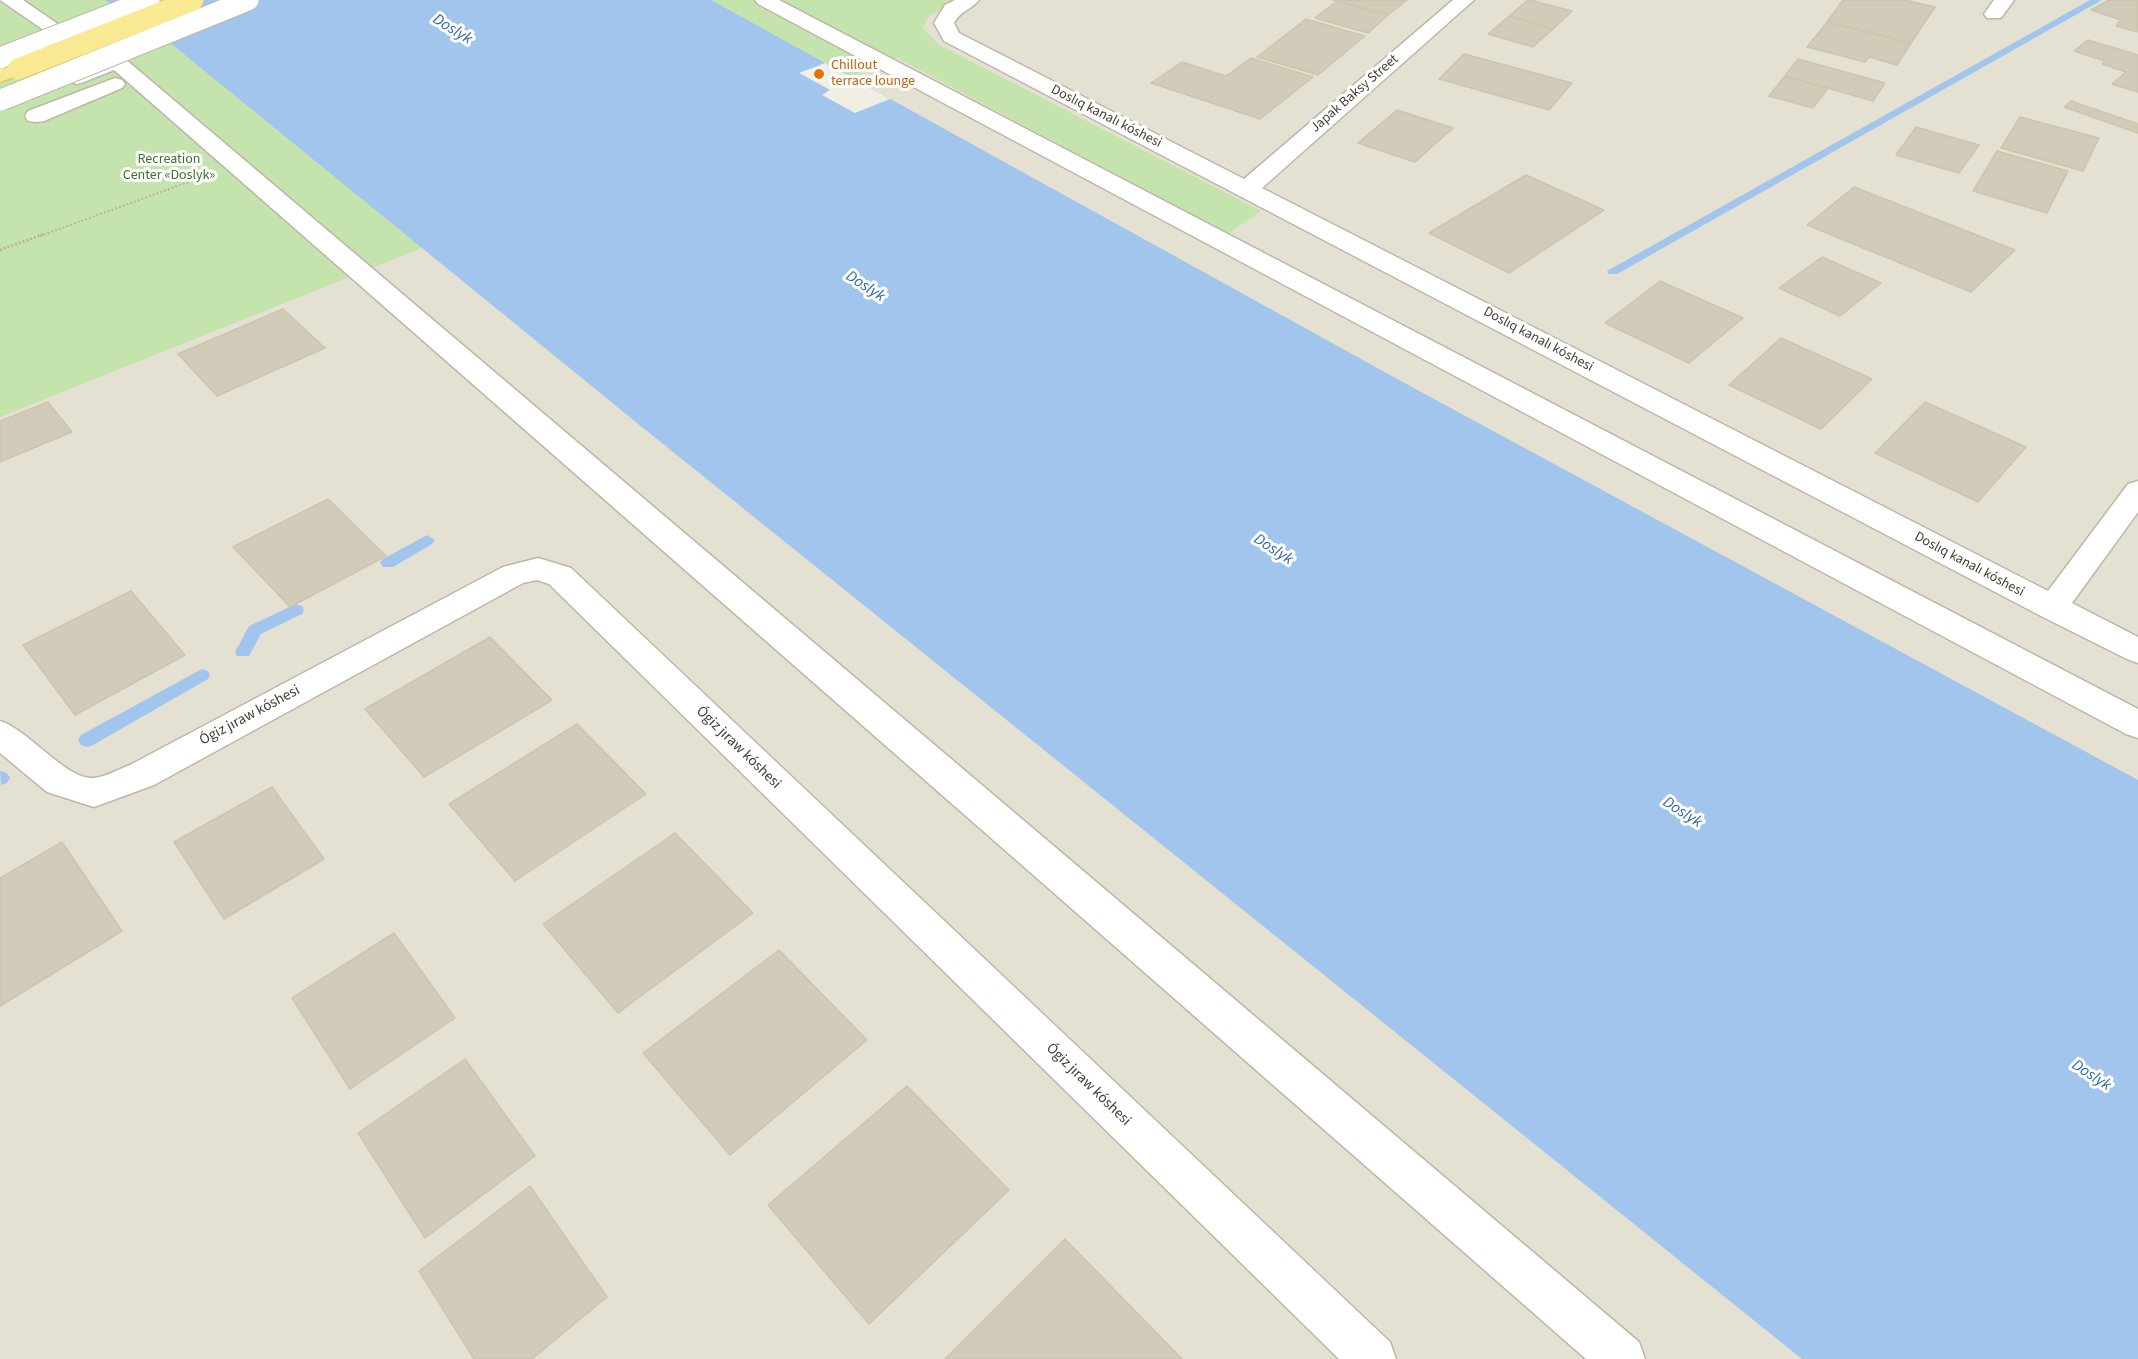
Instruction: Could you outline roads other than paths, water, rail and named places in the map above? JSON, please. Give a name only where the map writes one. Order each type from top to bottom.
[{"type":"main road","points":[[9,73],[193,0]]},
{"type":"street","points":[[10,0],[55,29]]},
{"type":"street","points":[[0,58],[149,0]]},
{"type":"street","points":[[6,102],[248,0]]},
{"type":"street","points":[[765,0],[2138,725]]},
{"type":"street","name":"Doslıq kanalı kóshesi","points":[[969,0],[952,9],[944,23],[951,37],[2138,651]]},
{"type":"street","name":"Japak Baksy Street","points":[[1247,189],[1464,0]]},
{"type":"street","points":[[6,102],[117,62],[1622,1359]]},
{"type":"street","points":[[36,116],[134,76]]},
{"type":"street","points":[[2052,608],[2138,491]]},
{"type":"street","name":"Ógiz jıraw kóshesi","points":[[0,734],[59,782],[94,793],[142,775],[514,575],[538,570],[560,576],[1373,1359]]},
{"type":"water","name":"Doslyk","points":[[105,0],[711,0],[1410,386],[2138,780],[2138,1359],[1802,1359],[637,423],[169,42]]},
{"type":"waterway","points":[[1613,271],[2097,0]]},
{"type":"waterway","points":[[388,563],[427,540]]},
{"type":"waterway","points":[[243,652],[255,630],[296,610]]},
{"type":"waterway","points":[[87,740],[202,675]]},
{"type":"place","name":"Chillout terrace lounge","points":[[819,74]]},
{"type":"park label","name":"Recreation Center «Doslyk»","points":[[169,168]]}]
